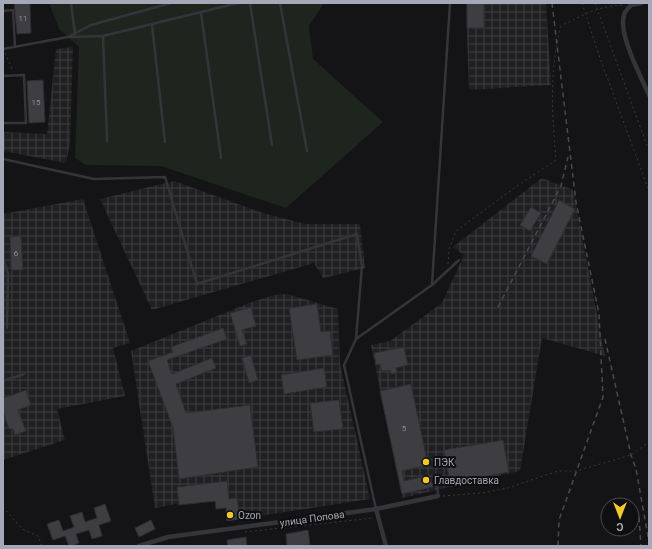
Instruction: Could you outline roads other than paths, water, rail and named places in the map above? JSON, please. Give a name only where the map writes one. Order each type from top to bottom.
[{"type":"street","points":[[642,3],[631,5],[624,15],[624,29],[630,52],[649,95]]},
{"type":"street","name":"улица Попова","points":[[139,546],[168,537],[376,509],[438,496]]},
{"type":"street","points":[[376,509],[386,546]]},
{"type":"lane","points":[[71,3],[75,34]]},
{"type":"lane","points":[[68,37],[91,26],[171,3]]},
{"type":"lane","points":[[3,49],[68,37],[103,36],[238,3]]},
{"type":"lane","points":[[250,3],[272,146]]},
{"type":"lane","points":[[280,3],[307,152]]},
{"type":"lane","points":[[432,285],[450,3]]},
{"type":"lane","points":[[3,11],[13,10],[15,47]]},
{"type":"lane","points":[[201,12],[221,158]]},
{"type":"lane","points":[[152,25],[165,142]]},
{"type":"lane","points":[[103,36],[108,141]]},
{"type":"lane","points":[[3,76],[24,76],[26,123],[3,123]]},
{"type":"lane","points":[[3,159],[94,179],[165,177],[197,284],[357,234],[362,266],[356,339],[344,365],[376,509]]},
{"type":"lane","points":[[3,258],[8,274],[7,328]]},
{"type":"lane","points":[[356,339],[432,285],[459,260]]},
{"type":"lane","points":[[3,381],[24,374]]},
{"type":"lane","points":[[437,482],[438,496]]},
{"type":"railway","points":[[552,3],[576,202],[599,314],[603,397],[559,520],[558,546]]},
{"type":"railway","points":[[498,307],[561,186],[568,157]]},
{"type":"railway","points":[[605,339],[631,455],[636,469],[649,542]]},
{"type":"railway","points":[[640,532],[641,546]]},
{"type":"place","name":"ПЭК","points":[[426,462]]},
{"type":"place","name":"Главдоставка","points":[[426,480]]},
{"type":"place","name":"Ozon","points":[[230,515]]}]
